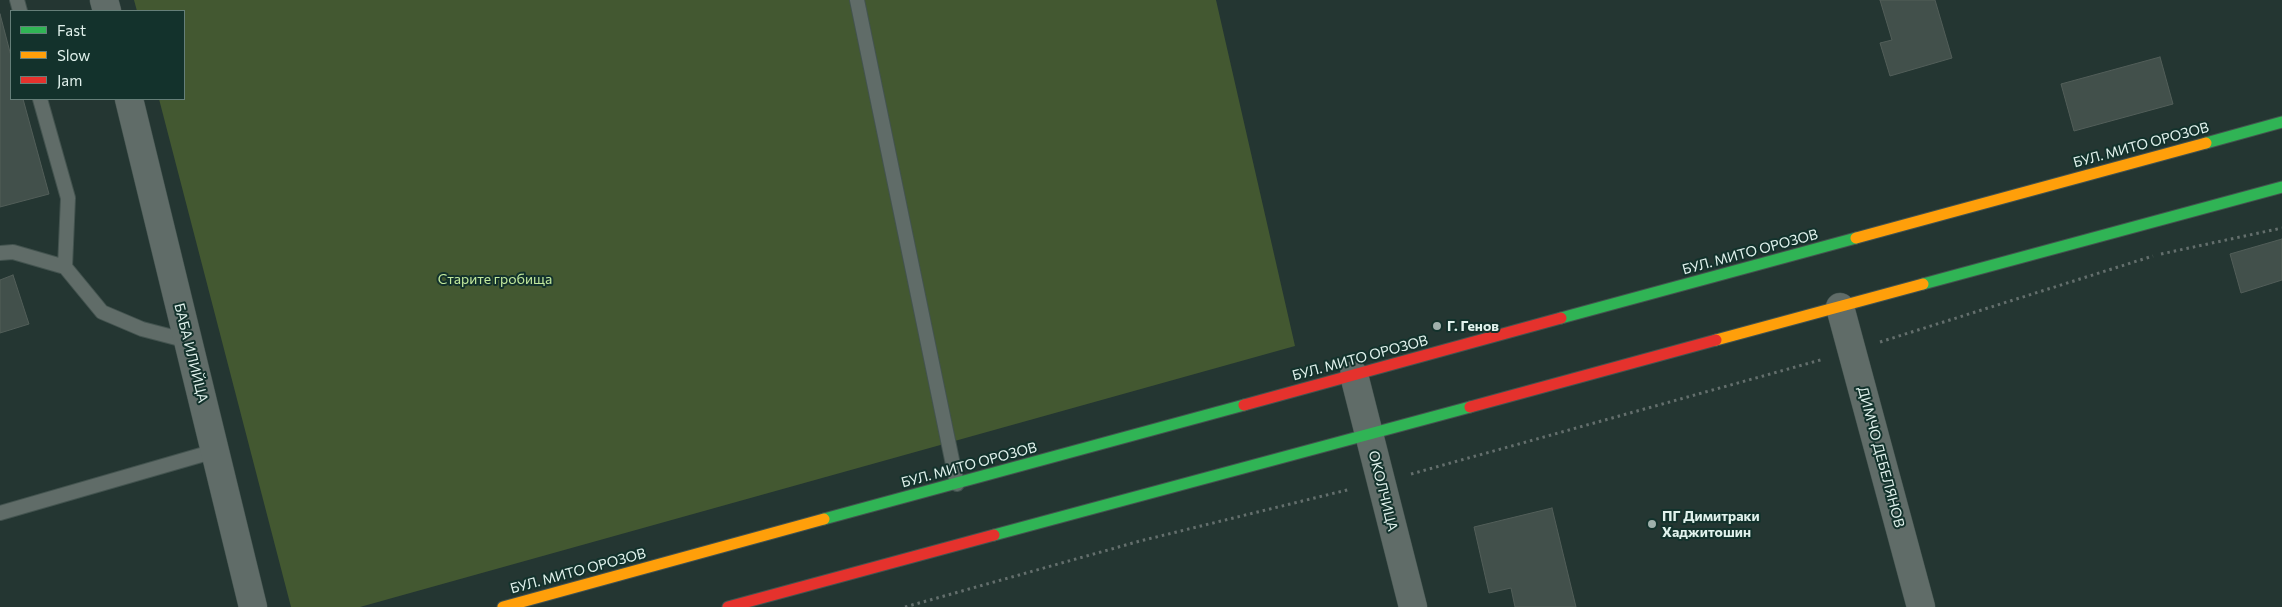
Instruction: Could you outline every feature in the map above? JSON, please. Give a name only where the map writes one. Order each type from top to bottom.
[{"type":"main road","name":"БУЛ. МИТО ОРОЗОВ","points":[[503,607],[2282,122]]},
{"type":"main road","points":[[728,607],[2282,187]]},
{"type":"street","name":"БАБА ИЛИЙЦА","points":[[129,100],[253,607]]},
{"type":"street","name":"ДИМЧО ДЕБЕЛЯНОВ","points":[[1840,306],[1921,607]]},
{"type":"street","name":"ОКОЛЧИЦА","points":[[1354,375],[1412,607]]},
{"type":"lane","points":[[857,0],[957,484]]},
{"type":"lane","points":[[40,100],[68,198],[65,267]]},
{"type":"lane","points":[[0,253],[13,252],[65,267],[102,312],[142,329],[188,341]]},
{"type":"lane","points":[[0,513],[215,451]]},
{"type":"path","points":[[905,607],[1140,541],[1381,482],[1852,351],[2158,255],[2282,228]]},
{"type":"green space","name":"Старите гробища","points":[[134,0],[1216,0],[1295,346],[360,607],[291,607],[159,100],[185,100],[185,10],[137,10]]},
{"type":"building","points":[[1880,0],[1935,0],[1952,58],[1890,76],[1880,43],[1892,40]]},
{"type":"building","points":[[0,14],[10,52],[10,100],[23,100],[49,194],[0,207]]},
{"type":"building","points":[[2160,57],[2173,104],[2074,131],[2061,84]]},
{"type":"building","points":[[2282,239],[2282,280],[2241,293],[2230,254]]},
{"type":"building","points":[[13,275],[29,324],[0,333],[0,280]]},
{"type":"building","points":[[1552,508],[1576,607],[1515,607],[1511,588],[1489,593],[1474,527]]},
{"type":"traffic: fast","points":[[2206,143],[2282,122]]},
{"type":"traffic: fast","points":[[1923,284],[2282,187]]},
{"type":"traffic: fast","points":[[1561,318],[1856,238]]},
{"type":"traffic: fast","points":[[824,519],[1244,405]]},
{"type":"traffic: fast","points":[[994,535],[1470,407]]},
{"type":"traffic: slow","points":[[1856,238],[2206,143]]},
{"type":"traffic: slow","points":[[1716,340],[1923,284]]},
{"type":"traffic: slow","points":[[503,607],[824,519]]},
{"type":"traffic: jam","points":[[1244,405],[1561,318]]},
{"type":"traffic: jam","points":[[1470,407],[1716,340]]},
{"type":"traffic: jam","points":[[728,607],[994,535]]},
{"type":"place","name":"Г. Генов","points":[[1437,326]]},
{"type":"place","name":"ПГ Димитраки Хаджитошин","points":[[1652,524]]}]
